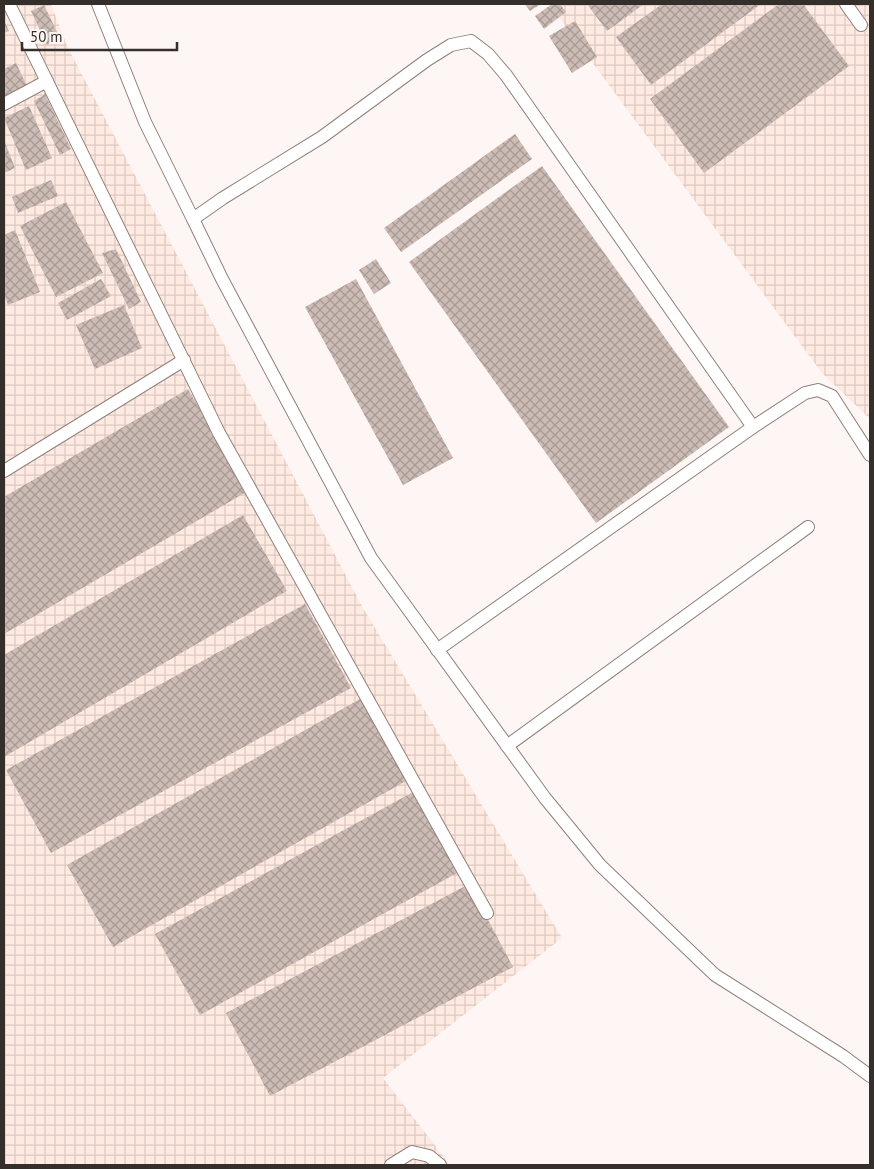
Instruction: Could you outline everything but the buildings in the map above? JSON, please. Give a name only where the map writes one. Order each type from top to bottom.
[{"type":"lane","points":[[9,4],[220,433],[487,913]]},
{"type":"lane","points":[[98,4],[145,122],[222,278],[371,558],[437,650],[545,798],[600,865],[715,975],[870,1076]]},
{"type":"lane","points":[[846,4],[861,25]]},
{"type":"lane","points":[[193,219],[223,198],[322,137],[434,55],[451,45],[471,41],[488,54],[517,90],[753,427]]},
{"type":"lane","points":[[4,104],[47,81]]},
{"type":"lane","points":[[4,471],[184,360]]},
{"type":"lane","points":[[437,650],[753,427],[805,393],[818,390],[832,396],[870,455]]},
{"type":"lane","points":[[507,746],[808,527]]},
{"type":"lane","points":[[391,1165],[412,1152],[429,1156],[440,1165]]},
{"type":"shaded area","points":[[4,4],[51,4],[67,46],[363,608],[562,938],[383,1078],[450,1165],[4,1165]]},
{"type":"shaded area","points":[[549,4],[870,4],[870,419],[822,373]]}]
